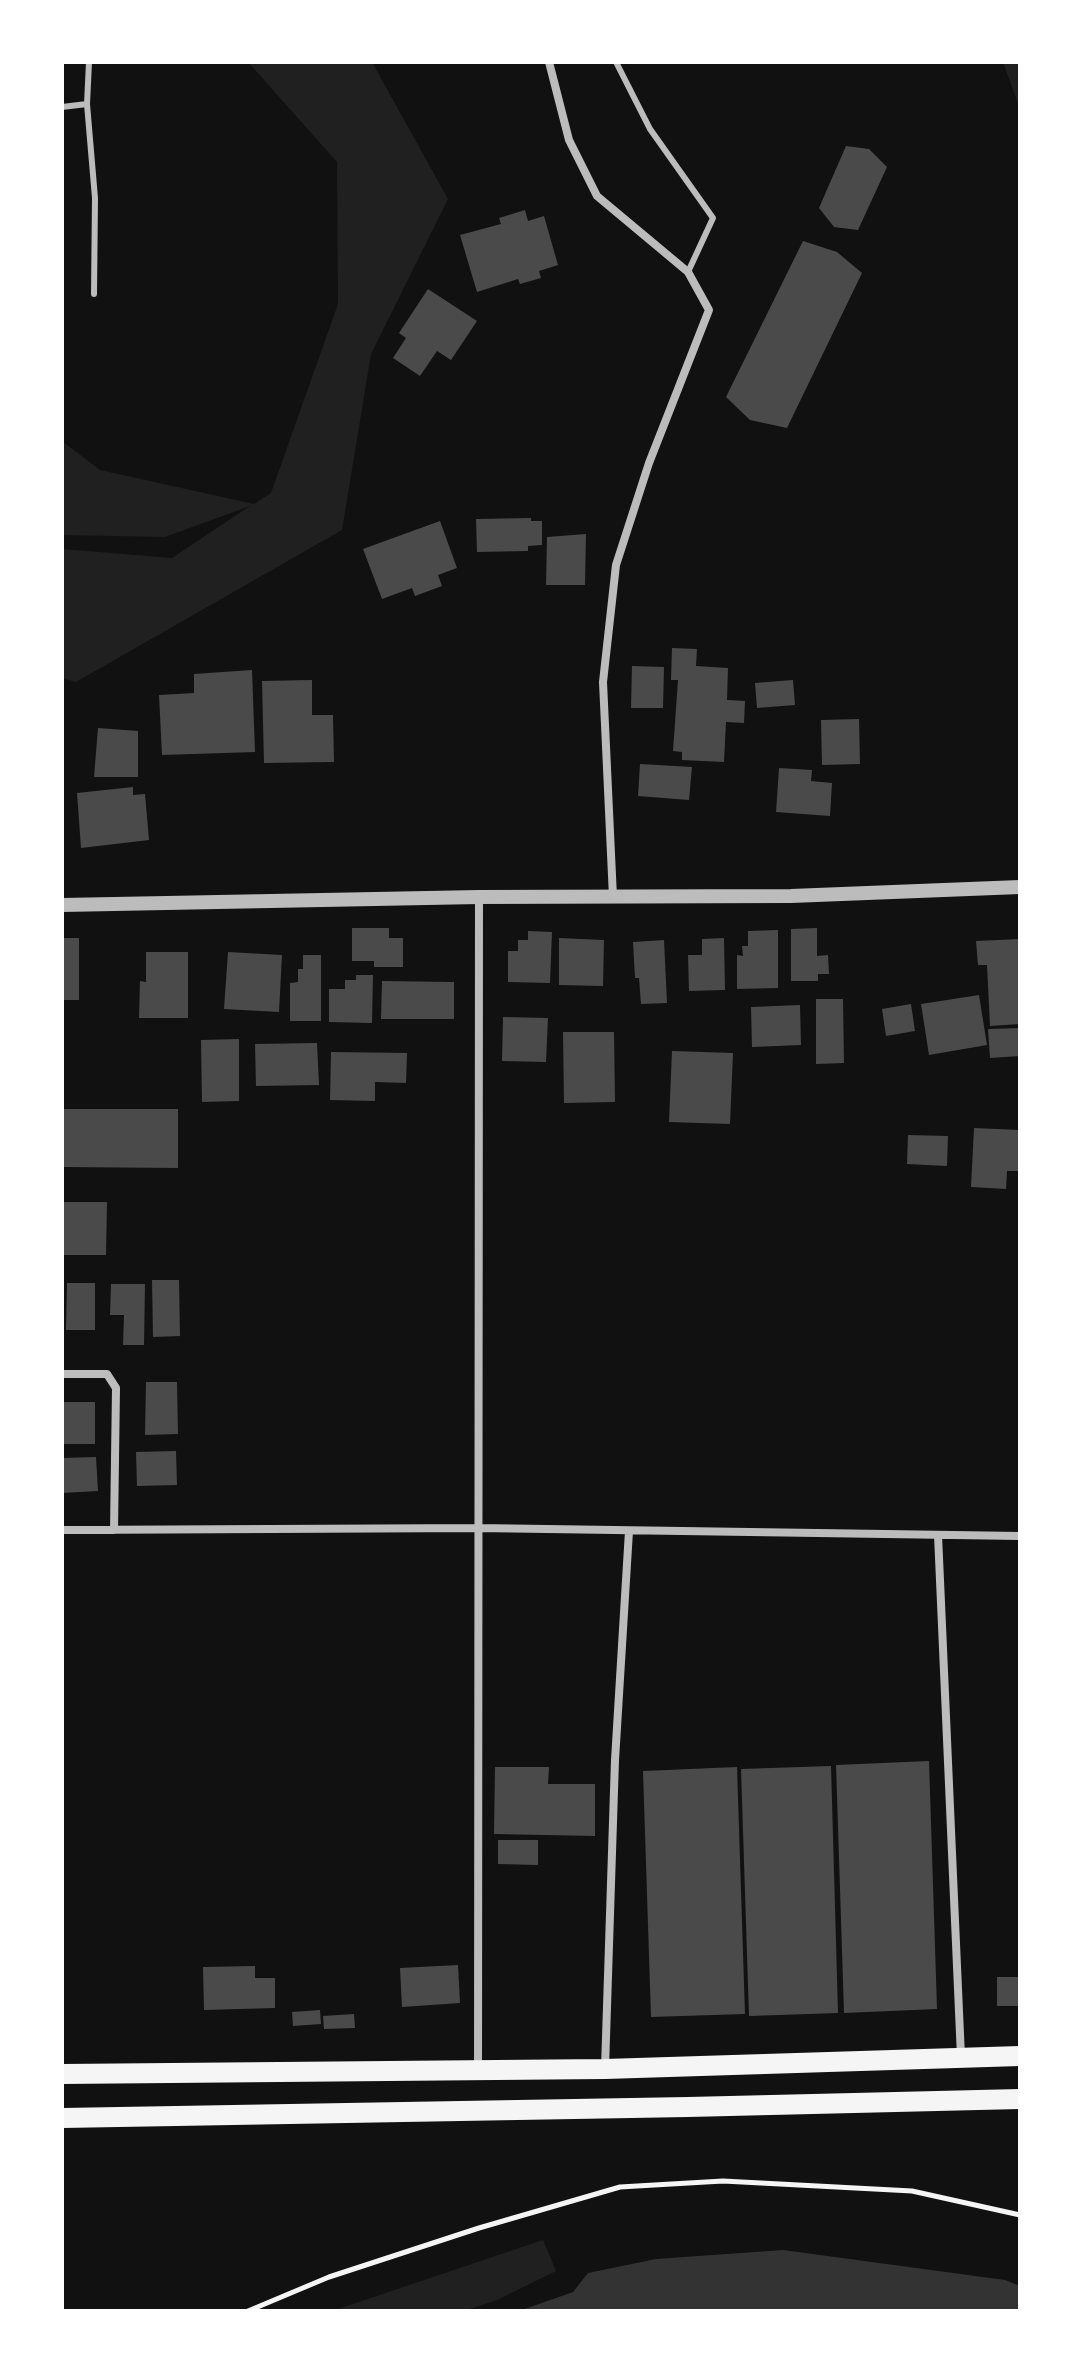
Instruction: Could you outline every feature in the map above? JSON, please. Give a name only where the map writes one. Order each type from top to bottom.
[{"type":"main road","points":[[62,2074],[605,2069],[1020,2056]]},
{"type":"main road","points":[[62,2118],[1020,2099]]},
{"type":"street","points":[[549,62],[569,140],[597,196],[688,272],[709,310],[649,463],[616,565],[603,682],[613,897]]},
{"type":"street","points":[[62,905],[479,897],[791,896],[1020,887]]},
{"type":"street","points":[[478,2070],[479,897]]},
{"type":"street","points":[[62,1374],[107,1374],[116,1388],[114,1530]]},
{"type":"street","points":[[62,1530],[479,1528],[1020,1536]]},
{"type":"street","points":[[605,2069],[615,1760],[629,1531]]},
{"type":"street","points":[[938,1535],[961,2058]]},
{"type":"lane","points":[[89,62],[87,104],[95,198],[94,294]]},
{"type":"lane","points":[[616,62],[650,129],[713,218],[688,272]]},
{"type":"lane","points":[[62,107],[87,104]]},
{"type":"path","points":[[248,2311],[329,2277],[479,2228],[620,2187],[723,2181],[912,2191],[1020,2215]]},
{"type":"shaded area","points":[[248,62],[372,62],[448,199],[371,354],[342,530],[76,682],[62,678],[62,549],[172,558],[250,506],[165,537],[62,535],[62,441],[100,470],[254,504],[271,493],[338,304],[337,162]]},
{"type":"shaded area","points":[[1003,62],[1020,62],[1020,109]]},
{"type":"shaded area","points":[[543,2240],[556,2271],[497,2300],[464,2311],[332,2311]]},
{"type":"shaded area","points":[[783,2250],[1005,2280],[1020,2286],[1020,2311],[519,2311],[573,2292],[588,2273],[656,2259]]},
{"type":"building","points":[[846,146],[869,149],[887,167],[858,230],[834,227],[819,208]]},
{"type":"building","points":[[525,210],[528,221],[544,216],[558,265],[539,271],[541,278],[520,284],[518,279],[477,292],[460,235],[501,224],[499,218]]},
{"type":"building","points":[[803,241],[837,252],[862,273],[787,428],[750,420],[726,397]]},
{"type":"building","points":[[428,289],[477,321],[451,360],[437,351],[420,376],[393,358],[406,338],[399,333]]},
{"type":"building","points":[[531,518],[531,521],[542,521],[542,545],[528,546],[528,551],[477,552],[476,519]]},
{"type":"building","points":[[440,521],[457,568],[438,575],[442,586],[415,596],[412,588],[382,599],[363,549]]},
{"type":"building","points":[[586,534],[585,585],[546,585],[547,537]]},
{"type":"building","points":[[672,648],[697,649],[696,666],[728,668],[727,700],[745,701],[744,723],[726,722],[724,762],[682,760],[682,752],[673,751],[678,680],[671,680]]},
{"type":"building","points":[[632,666],[664,667],[663,708],[631,708]]},
{"type":"building","points":[[252,670],[255,752],[162,755],[159,695],[194,693],[194,674]]},
{"type":"building","points":[[312,680],[312,715],[333,715],[334,762],[264,763],[262,681]]},
{"type":"building","points":[[793,680],[795,705],[757,708],[755,683]]},
{"type":"building","points":[[859,719],[860,764],[822,765],[821,720]]},
{"type":"building","points":[[98,728],[138,731],[138,777],[94,777]]},
{"type":"building","points":[[640,764],[692,767],[689,800],[638,796]]},
{"type":"building","points":[[779,768],[812,770],[811,781],[832,783],[830,816],[776,812]]},
{"type":"building","points":[[133,787],[133,795],[145,794],[149,840],[81,848],[77,793]]},
{"type":"building","points":[[352,928],[389,928],[389,938],[403,938],[403,967],[374,967],[374,961],[352,961]]},
{"type":"building","points":[[817,928],[817,956],[828,955],[829,974],[818,974],[818,981],[791,981],[791,929]]},
{"type":"building","points":[[778,930],[778,988],[737,989],[737,955],[743,956],[742,946],[748,946],[748,931]]},
{"type":"building","points":[[528,931],[552,932],[550,983],[508,982],[508,951],[518,951],[518,940],[528,940]]},
{"type":"building","points":[[62,938],[79,938],[79,1000],[62,1000]]},
{"type":"building","points":[[559,938],[604,940],[603,986],[559,985]]},
{"type":"building","points":[[724,938],[725,990],[689,991],[688,955],[702,955],[702,939]]},
{"type":"building","points":[[1020,939],[1020,1024],[990,1026],[987,965],[978,965],[976,941]]},
{"type":"building","points":[[664,940],[667,1003],[641,1004],[639,978],[635,978],[633,942]]},
{"type":"building","points":[[146,952],[188,952],[188,1018],[139,1018],[140,981],[146,982]]},
{"type":"building","points":[[228,952],[282,955],[279,1012],[224,1009]]},
{"type":"building","points":[[303,955],[321,955],[321,1021],[290,1021],[290,983],[298,982],[298,969],[303,969]]},
{"type":"building","points":[[356,975],[373,975],[372,1023],[329,1022],[329,989],[345,989],[345,980],[356,980]]},
{"type":"building","points":[[382,981],[454,982],[454,1019],[381,1019]]},
{"type":"building","points":[[979,995],[987,1045],[929,1055],[921,1004]]},
{"type":"building","points":[[816,999],[843,999],[844,1063],[816,1064]]},
{"type":"building","points":[[911,1004],[915,1031],[886,1036],[882,1009]]},
{"type":"building","points":[[800,1005],[801,1045],[752,1047],[751,1007]]},
{"type":"building","points":[[503,1017],[548,1018],[546,1062],[502,1061]]},
{"type":"building","points":[[1020,1028],[1020,1056],[990,1058],[988,1029]]},
{"type":"building","points":[[563,1032],[614,1032],[615,1102],[564,1103]]},
{"type":"building","points":[[239,1039],[239,1101],[202,1102],[201,1040]]},
{"type":"building","points":[[317,1043],[319,1085],[256,1086],[255,1044]]},
{"type":"building","points":[[672,1051],[733,1053],[730,1124],[669,1122]]},
{"type":"building","points":[[331,1052],[407,1053],[406,1083],[375,1082],[375,1101],[330,1100]]},
{"type":"building","points":[[62,1109],[178,1109],[178,1168],[62,1167]]},
{"type":"building","points":[[974,1128],[1020,1130],[1020,1171],[1007,1171],[1006,1189],[971,1187]]},
{"type":"building","points":[[908,1135],[948,1136],[947,1166],[907,1164]]},
{"type":"building","points":[[62,1202],[107,1202],[106,1255],[62,1255]]},
{"type":"building","points":[[152,1280],[179,1280],[180,1336],[153,1337]]},
{"type":"building","points":[[67,1283],[95,1283],[95,1330],[66,1330]]},
{"type":"building","points":[[111,1284],[145,1284],[144,1345],[123,1345],[124,1315],[110,1315]]},
{"type":"building","points":[[146,1382],[177,1382],[178,1434],[145,1435]]},
{"type":"building","points":[[62,1402],[95,1402],[95,1444],[62,1444]]},
{"type":"building","points":[[176,1451],[177,1485],[137,1486],[136,1452]]},
{"type":"building","points":[[96,1457],[98,1491],[62,1493],[62,1458]]},
{"type":"building","points":[[929,1761],[937,2009],[844,2013],[836,1765]]},
{"type":"building","points":[[831,1766],[838,2013],[749,2016],[741,1769]]},
{"type":"building","points":[[495,1767],[549,1767],[548,1784],[595,1784],[595,1836],[494,1834]]},
{"type":"building","points":[[737,1767],[745,2014],[651,2017],[643,1771]]},
{"type":"building","points":[[498,1840],[538,1840],[538,1865],[498,1864]]},
{"type":"building","points":[[458,1965],[460,2003],[402,2007],[400,1968]]},
{"type":"building","points":[[255,1966],[255,1978],[275,1978],[275,2008],[204,2010],[203,1967]]},
{"type":"building","points":[[997,1977],[1020,1977],[1020,2006],[997,2006]]},
{"type":"building","points":[[320,2010],[321,2024],[293,2026],[292,2012]]},
{"type":"building","points":[[354,2014],[355,2028],[324,2029],[323,2016]]}]
